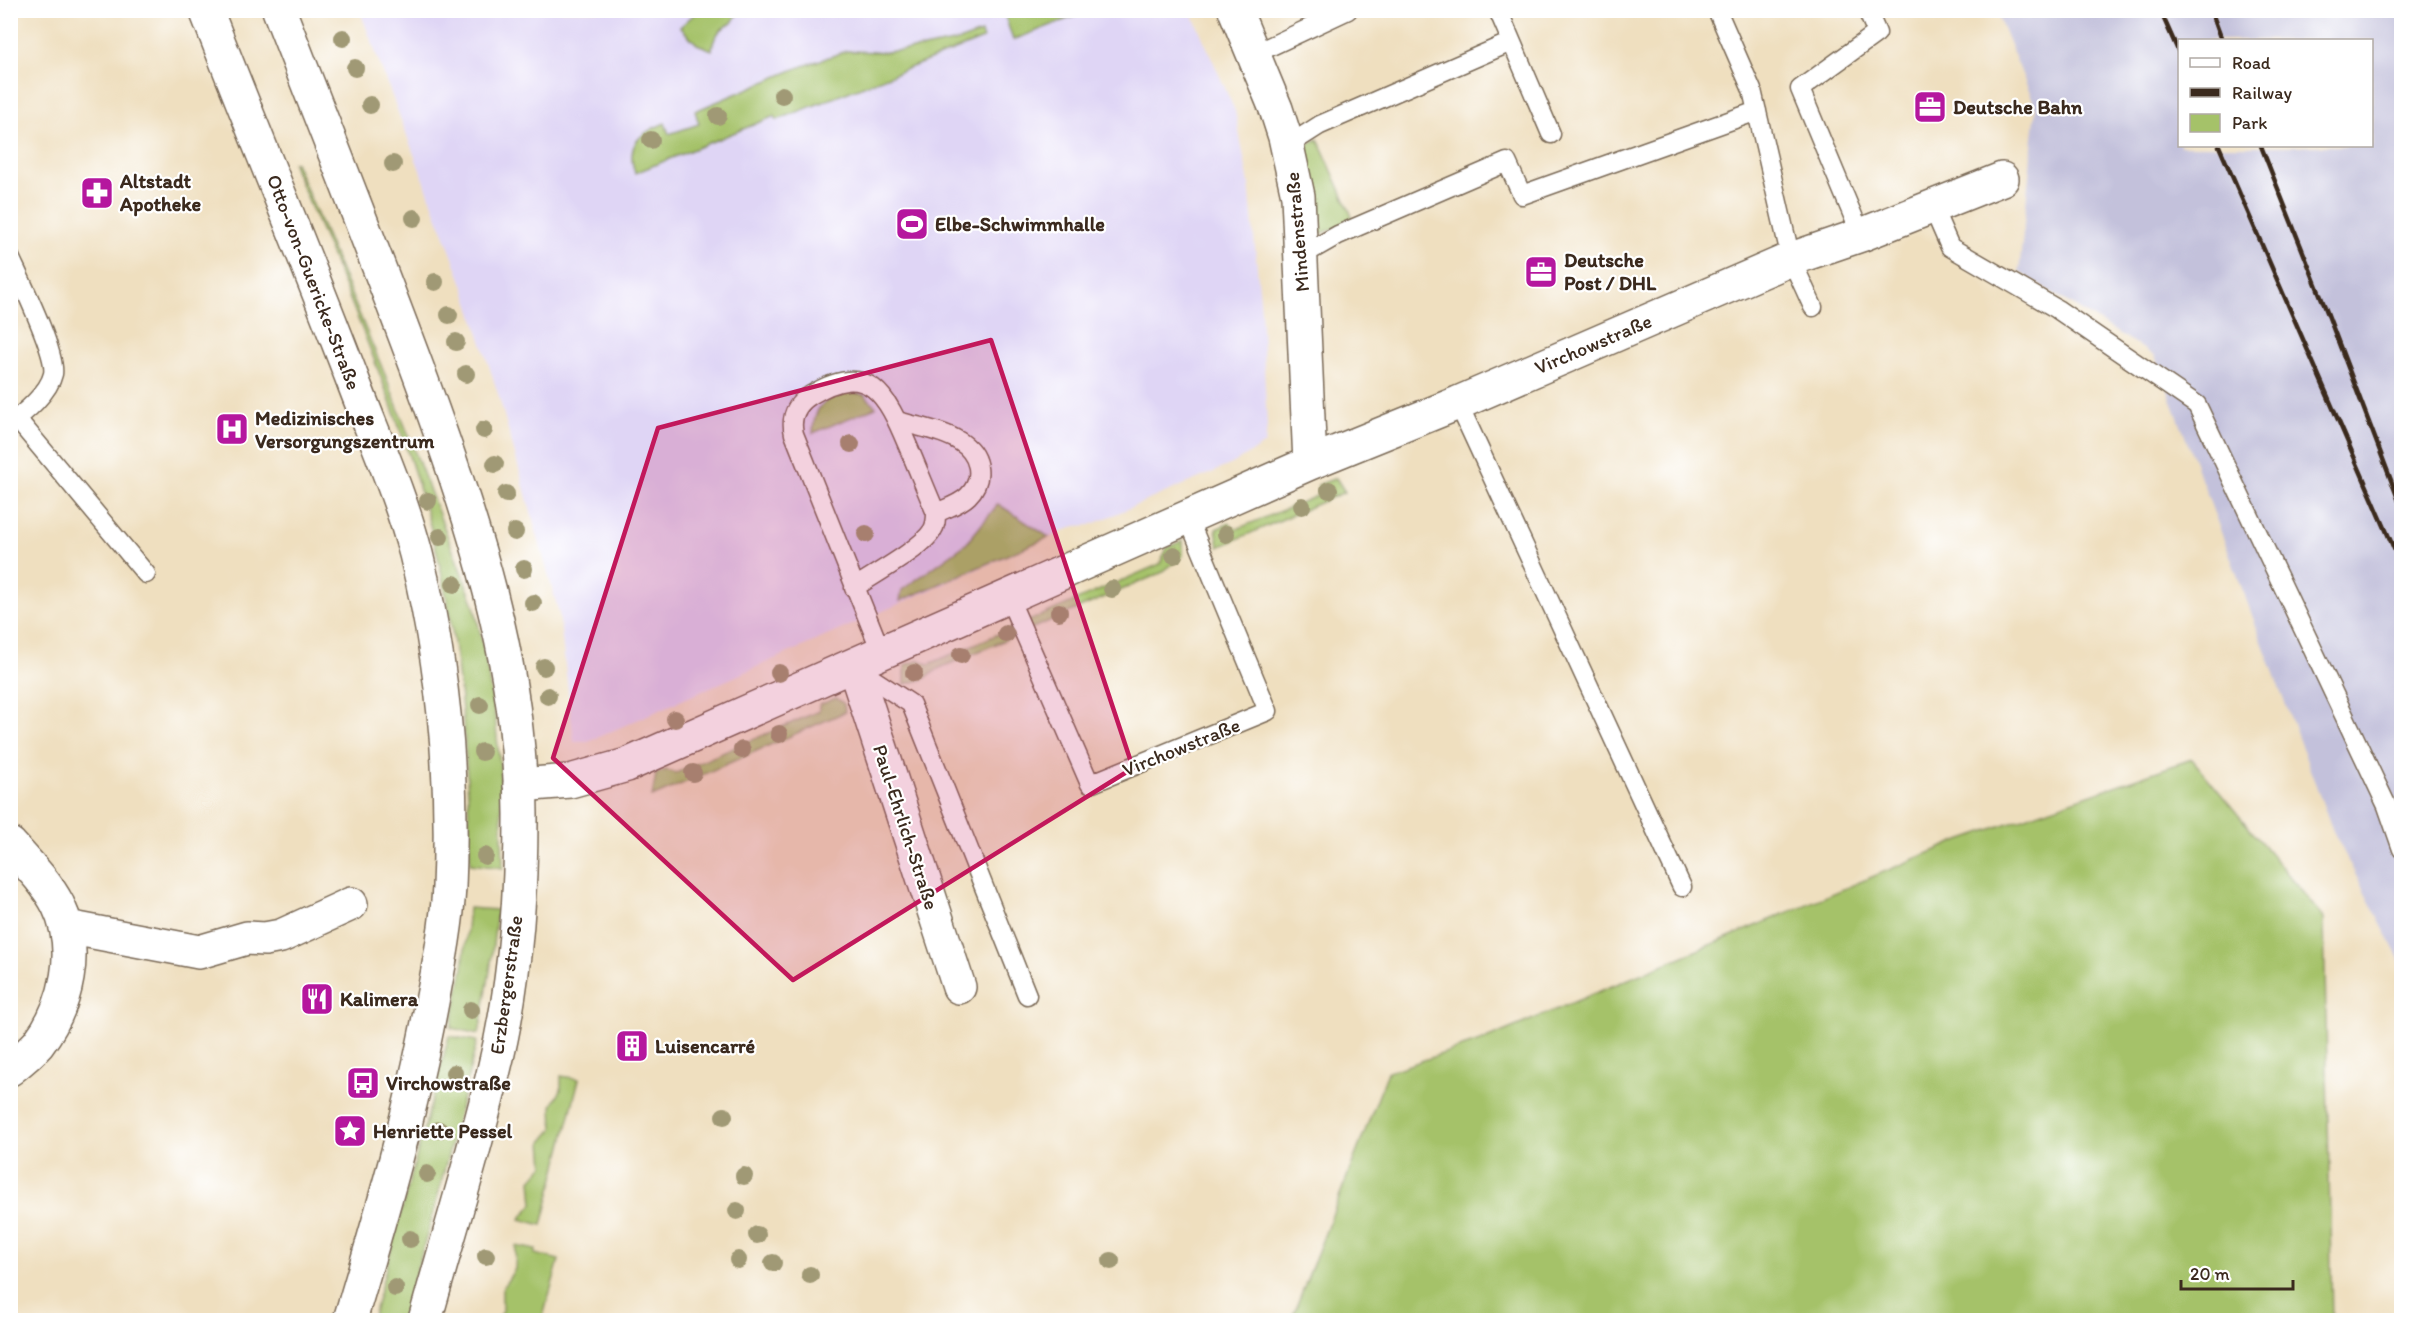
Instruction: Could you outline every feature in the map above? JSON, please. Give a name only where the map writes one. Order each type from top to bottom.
[{"type":"street","name":"Otto-von-Guericke-Straße","points":[[206,10],[314,278],[402,509],[415,551],[433,634],[445,720],[450,804],[449,890],[438,971],[423,1049],[371,1251],[350,1320]]},
{"type":"street","points":[[279,10],[387,285],[468,511],[498,622],[507,666],[515,720],[520,785]]},
{"type":"street","name":"Mindenstraße","points":[[1235,10],[1276,109],[1298,196],[1310,464]]},
{"type":"street","name":"Virchowstraße","points":[[520,785],[570,781],[627,765],[1310,464],[1458,403],[1791,259],[1861,236],[2002,179]]},
{"type":"street","name":"Paul-Ehrlich-Straße","points":[[868,660],[959,987]]},
{"type":"street","name":"Erzbergerstraße","points":[[425,1320],[495,1069],[503,1025],[510,980],[518,893],[520,785]]},
{"type":"street","points":[[10,844],[52,895],[67,927],[69,962],[66,984],[54,1016],[37,1045],[10,1069]]},
{"type":"street","points":[[67,927],[199,952],[247,938],[265,939],[281,936],[351,904]]},
{"type":"lane","points":[[1254,54],[1348,10]]},
{"type":"lane","points":[[1498,10],[1551,134]]},
{"type":"lane","points":[[1717,10],[1752,90],[1791,259],[1813,307]]},
{"type":"lane","points":[[1861,236],[1800,89],[1877,33],[1867,10]]},
{"type":"lane","points":[[1287,146],[1320,125],[1511,42]]},
{"type":"lane","points":[[1301,256],[1338,235],[1507,162],[1522,195],[1757,111]]},
{"type":"lane","points":[[1933,208],[1950,247],[2057,309],[2197,405],[2387,806],[2402,849]]},
{"type":"lane","points":[[10,257],[49,349],[53,374],[44,391],[30,408],[14,421],[146,574]]},
{"type":"lane","points":[[854,588],[930,534],[935,525],[936,513],[891,406],[877,389],[868,384],[853,381],[838,383],[810,395],[797,408],[793,417],[794,434],[854,588],[868,660],[911,704],[1027,995]]},
{"type":"lane","points":[[1458,403],[1682,887]]},
{"type":"lane","points":[[898,421],[953,438],[967,447],[977,461],[977,481],[970,494],[936,513]]},
{"type":"lane","name":"Virchowstraße","points":[[1009,598],[1090,784],[1268,711],[1188,518]]},
{"type":"highlighted area","points":[[991,340],[1133,768],[793,980],[553,758],[658,428]]},
{"type":"shaded area","points":[[360,11],[1191,11],[1235,111],[1249,184],[1261,310],[1267,425],[1265,444],[1232,464],[1090,525],[1075,526],[587,742],[574,742],[559,613],[499,397],[464,287]]},
{"type":"shaded area","points":[[1996,11],[2401,11],[2401,963],[2333,831],[2155,356],[2019,272],[2036,108]]},
{"type":"green space","points":[[699,10],[739,11],[732,23],[718,34],[712,50],[697,44],[680,27]]},
{"type":"green space","points":[[1011,11],[1077,11],[1078,15],[1013,40],[1005,16]]},
{"type":"green space","points":[[981,33],[983,39],[777,120],[775,116],[635,173],[632,163],[634,147],[648,131],[665,123],[669,134],[699,124],[695,111],[795,69],[846,51],[885,52],[923,48],[958,41]]},
{"type":"green space","points":[[1318,139],[1354,221],[1317,235],[1300,148]]},
{"type":"green space","points":[[295,162],[386,377],[474,605],[495,718],[500,766],[503,868],[470,864],[467,776],[460,688],[438,557],[399,425],[366,338],[294,167]]},
{"type":"green space","points":[[847,391],[865,395],[876,407],[813,433],[815,416],[821,405]]},
{"type":"green space","points":[[1336,478],[1345,492],[1219,547],[1216,529],[1229,523],[1237,529],[1317,496],[1318,485]]},
{"type":"green space","points":[[998,504],[1049,537],[900,601],[902,590],[966,544]]},
{"type":"green space","points":[[1183,540],[1183,556],[1161,573],[940,668],[924,679],[905,684],[905,665],[920,660],[929,664],[1160,564],[1167,548]]},
{"type":"green space","points":[[836,698],[844,704],[845,712],[652,797],[656,774],[666,770],[676,773],[819,711],[819,705]]},
{"type":"green space","points":[[2192,759],[2324,918],[2332,1320],[1291,1320],[1388,1072],[1486,1039],[1960,840]]},
{"type":"green space","points":[[469,908],[497,910],[490,971],[479,1034],[451,1028],[463,968]]},
{"type":"green space","points":[[449,1036],[477,1041],[434,1211],[402,1320],[372,1320]]},
{"type":"green space","points":[[561,1076],[579,1079],[542,1225],[520,1219],[533,1204],[531,1180],[544,1165],[542,1142],[553,1129],[552,1106],[561,1090]]},
{"type":"green space","points":[[516,1246],[536,1250],[535,1254],[559,1260],[542,1320],[497,1320],[502,1313],[502,1289],[515,1269]]},
{"type":"railway","points":[[2160,10],[2178,50]]},
{"type":"railway","points":[[2211,10],[2222,39]]},
{"type":"railway","points":[[2219,147],[2402,567]]},
{"type":"railway","points":[[2261,147],[2402,509]]},
{"type":"place","name":"Deutsche Bahn","points":[[1930,107]]},
{"type":"place","name":"Altstadt Apotheke","points":[[97,193]]},
{"type":"place","name":"Elbe-Schwimmhalle","points":[[912,224]]},
{"type":"place","name":"Deutsche Post / DHL","points":[[1541,272]]},
{"type":"place","name":"Medizinisches Versorgungszentrum","points":[[232,429]]},
{"type":"place","name":"Kalimera","points":[[317,999]]},
{"type":"place","name":"Luisencarré","points":[[632,1046]]},
{"type":"place","name":"Virchowstraße","points":[[363,1083]]},
{"type":"place","name":"Henriette Pessel","points":[[350,1131]]}]
